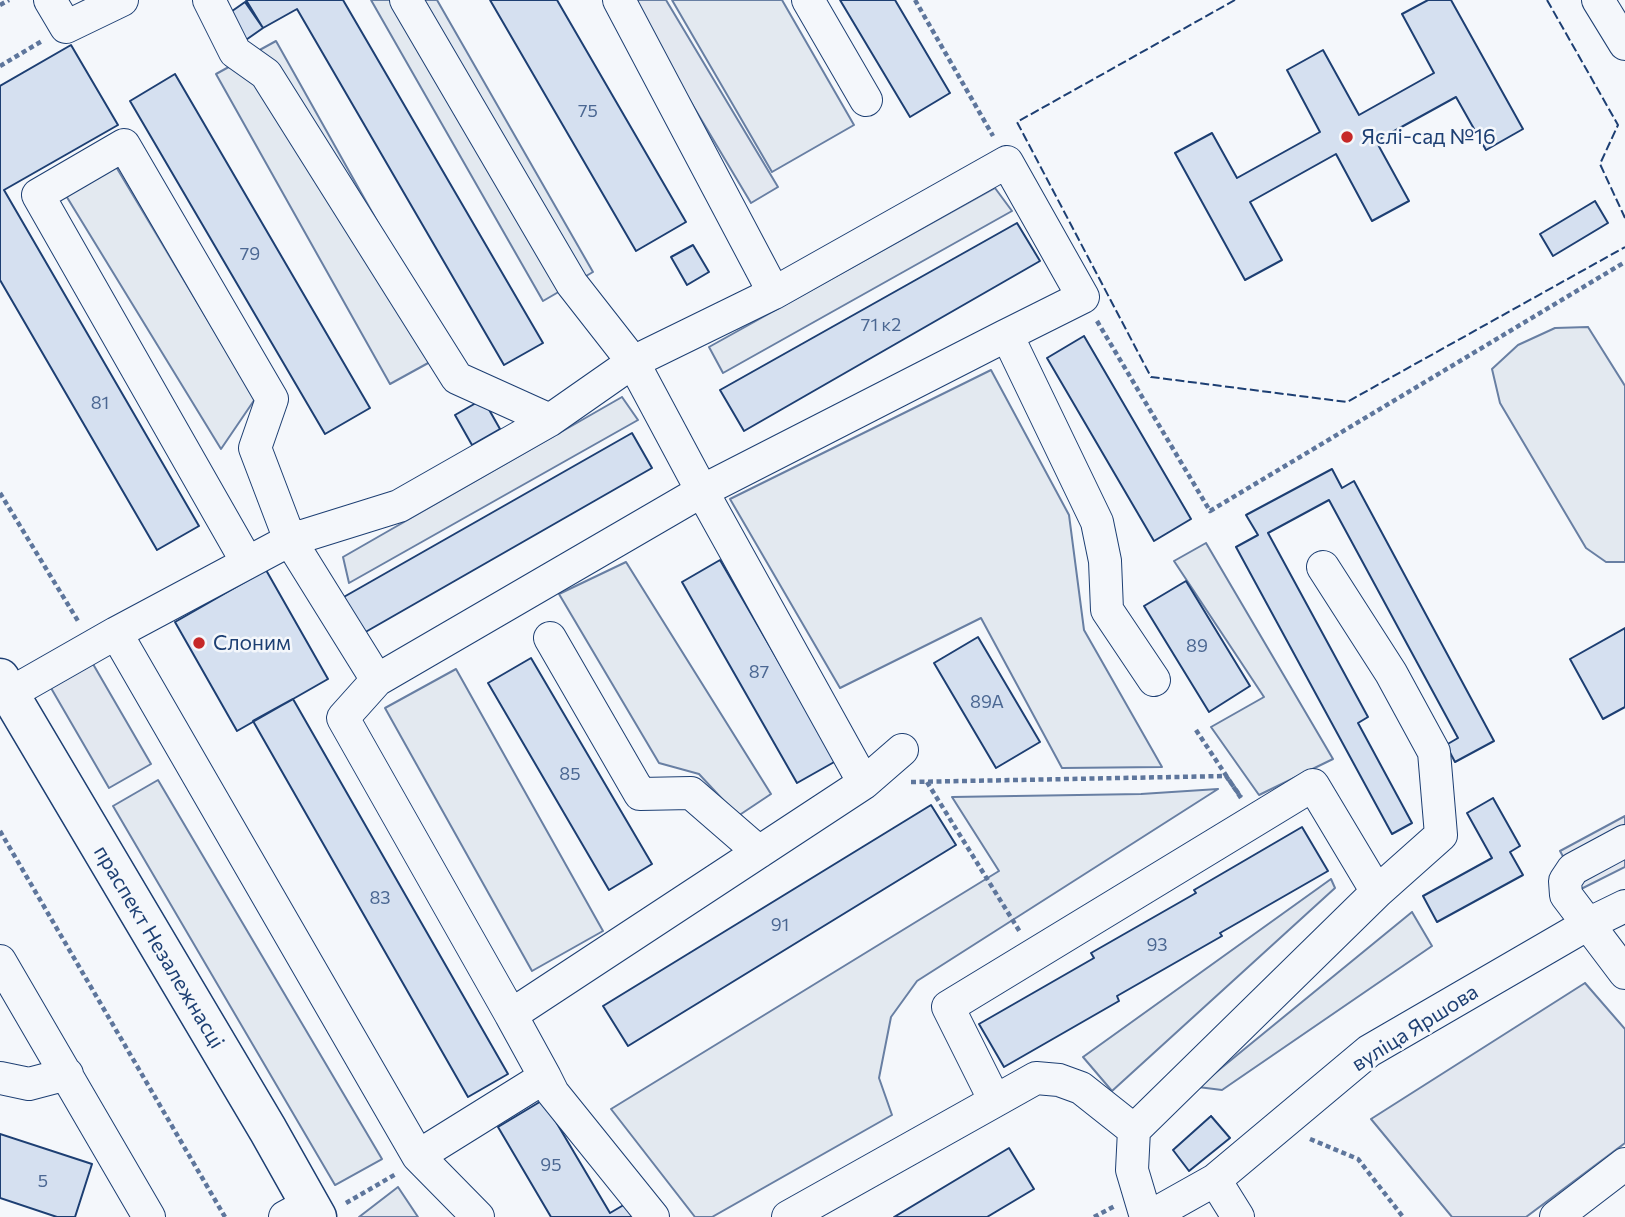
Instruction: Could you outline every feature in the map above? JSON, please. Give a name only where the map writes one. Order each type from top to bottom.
[{"type":"main road","name":"праспект Незалежнасці","points":[[5,686],[314,1210]]},
{"type":"street","points":[[50,0],[65,27],[122,0]]},
{"type":"street","points":[[209,0],[234,52],[266,74],[457,378],[550,420]]},
{"type":"street","points":[[406,0],[572,284],[634,362],[702,491],[864,783]]},
{"type":"street","points":[[619,0],[774,293]]},
{"type":"street","points":[[808,0],[866,100]]},
{"type":"street","points":[[1598,0],[1625,44]]},
{"type":"street","points":[[247,562],[38,195],[124,145],[272,400],[255,448],[290,540],[377,680]]},
{"type":"street","points":[[5,686],[104,640],[290,540],[399,506],[550,420],[634,362],[774,293],[1007,162],[1083,296],[702,491],[377,680],[343,718],[553,1093],[653,1217]]},
{"type":"street","points":[[1007,335],[1097,522],[1105,561],[1107,610],[1154,680]]},
{"type":"street","points":[[1148,1217],[1132,1170],[1134,1130],[1377,892],[1441,835],[1434,752],[1391,673],[1324,567]]},
{"type":"street","points":[[550,638],[640,794],[691,793],[759,852]]},
{"type":"street","points":[[104,640],[410,1163],[478,1217]]},
{"type":"street","points":[[511,1015],[864,783],[902,750]]},
{"type":"street","points":[[995,1101],[948,1007],[1313,785],[1377,892]]},
{"type":"street","points":[[1625,841],[1573,869],[1565,881],[1566,895],[1625,973]]},
{"type":"street","name":"вуліца Яршова","points":[[1148,1217],[1215,1180],[1369,1051],[1588,924],[1625,906]]},
{"type":"street","points":[[0,961],[149,1217]]},
{"type":"street","points":[[0,1078],[29,1084],[67,1074]]},
{"type":"street","points":[[410,1163],[545,1077]]},
{"type":"street","points":[[788,1217],[1036,1078],[1059,1080],[1081,1088],[1134,1130]]},
{"type":"street","points":[[1556,1217],[1625,1164]]},
{"type":"street","points":[[1215,1180],[1238,1217]]},
{"type":"path","points":[[0,5],[9,0]]},
{"type":"path","points":[[915,0],[1007,162]]},
{"type":"path","points":[[0,66],[65,27]]},
{"type":"path","points":[[1083,296],[1210,511],[1625,262]]},
{"type":"path","points":[[0,494],[104,640]]},
{"type":"path","points":[[1196,730],[1256,820]]},
{"type":"path","points":[[864,783],[1226,776],[1256,820]]},
{"type":"path","points":[[926,781],[1034,954]]},
{"type":"path","points":[[0,831],[225,1217]]},
{"type":"path","points":[[1288,1120],[1304,1137],[1358,1158],[1403,1217]]},
{"type":"path","points":[[314,1210],[410,1163]]},
{"type":"shaded area","points":[[371,0],[437,0],[593,272],[543,301]]},
{"type":"shaded area","points":[[630,0],[666,0],[778,187],[751,203]]},
{"type":"shaded area","points":[[672,0],[782,0],[854,125],[772,172]]},
{"type":"shaded area","points":[[276,41],[450,351],[390,384],[216,74]]},
{"type":"shaded area","points":[[115,165],[255,399],[221,449],[65,194]]},
{"type":"shaded area","points":[[995,188],[1012,211],[723,373],[709,347]]},
{"type":"shaded area","points":[[1588,327],[1625,386],[1625,562],[1606,562],[1586,548],[1500,403],[1492,369],[1518,345],[1555,328]]},
{"type":"shaded area","points":[[991,370],[1069,515],[1084,630],[1162,767],[1062,768],[981,618],[840,688],[730,499]]},
{"type":"shaded area","points":[[622,397],[638,420],[349,583],[343,557]]},
{"type":"shaded area","points":[[1206,543],[1333,759],[1259,795],[1211,727],[1264,697],[1174,561]]},
{"type":"shaded area","points":[[626,562],[771,794],[738,816],[699,774],[659,763],[559,594]]},
{"type":"shaded area","points":[[93,664],[151,764],[109,788],[51,688]]},
{"type":"shaded area","points":[[456,669],[603,931],[532,971],[385,708]]},
{"type":"shaded area","points":[[158,780],[382,1159],[335,1185],[113,806]]},
{"type":"shaded area","points":[[1218,789],[917,981],[891,1017],[879,1078],[892,1115],[712,1217],[695,1217],[611,1109],[999,871],[952,797],[1141,794]]},
{"type":"shaded area","points":[[1625,816],[1625,867],[1581,889],[1560,851]]},
{"type":"shaded area","points":[[1331,879],[1335,888],[1112,1091],[1083,1057]]},
{"type":"shaded area","points":[[1412,912],[1432,946],[1222,1090],[1198,1087]]},
{"type":"shaded area","points":[[1585,983],[1625,1029],[1625,1143],[1526,1217],[1452,1217],[1371,1119]]},
{"type":"shaded area","points":[[398,1187],[418,1217],[359,1217]]},
{"type":"building","points":[[246,0],[343,0],[543,343],[504,365],[297,9],[263,28]]},
{"type":"building","points":[[490,0],[557,0],[686,222],[636,251]]},
{"type":"building","points":[[840,0],[895,0],[950,93],[910,117]]},
{"type":"building","name":"Яслі-сад №16","points":[[1428,0],[1451,0],[1523,129],[1486,150],[1456,97],[1376,141],[1409,201],[1372,221],[1336,154],[1250,202],[1282,260],[1245,280],[1175,153],[1212,133],[1237,178],[1320,132],[1287,70],[1323,50],[1359,115],[1434,73],[1402,14]]},
{"type":"building","points":[[245,2],[263,28],[243,42],[225,16]]},
{"type":"building","points":[[71,45],[118,125],[4,190],[199,526],[157,550],[0,280],[0,86]]},
{"type":"building","points":[[175,74],[370,408],[325,434],[130,101]]},
{"type":"building","points":[[1595,201],[1608,223],[1553,256],[1540,234]]},
{"type":"building","points":[[1017,223],[1040,261],[744,431],[720,390]]},
{"type":"building","points":[[693,245],[709,272],[687,285],[671,257]]},
{"type":"building","points":[[1084,336],[1191,519],[1154,541],[1047,358]]},
{"type":"building","points":[[483,399],[500,429],[472,445],[455,415]]},
{"type":"building","points":[[632,433],[652,468],[362,634],[342,598]]},
{"type":"building","points":[[1332,469],[1342,488],[1354,481],[1494,741],[1455,762],[1446,745],[1458,738],[1329,500],[1268,533],[1368,717],[1358,723],[1412,823],[1392,834],[1236,547],[1258,535],[1246,515]]},
{"type":"building","points":[[720,560],[836,761],[797,783],[682,582]]},
{"type":"building","points":[[266,570],[328,679],[237,731],[175,622]]},
{"type":"building","points":[[1186,581],[1250,686],[1209,712],[1144,606]]},
{"type":"building","points":[[1625,628],[1625,707],[1603,719],[1570,659]]},
{"type":"building","points":[[978,637],[1040,742],[996,768],[934,663]]},
{"type":"building","points":[[531,658],[652,864],[609,890],[488,683]]},
{"type":"building","points":[[293,699],[508,1074],[468,1097],[253,721]]},
{"type":"building","points":[[1493,798],[1520,846],[1510,852],[1523,875],[1437,922],[1423,896],[1492,858],[1467,813]]},
{"type":"building","points":[[931,805],[956,845],[628,1046],[603,1006]]},
{"type":"building","points":[[1302,827],[1328,871],[1117,996],[1119,1001],[1004,1067],[979,1024],[1094,958],[1091,953],[1196,893],[1194,890]]},
{"type":"building","points":[[543,1100],[610,1213],[627,1203],[636,1217],[551,1217],[498,1127]]},
{"type":"building","points":[[1211,1116],[1230,1138],[1189,1171],[1173,1150]]},
{"type":"building","points":[[0,1134],[92,1164],[75,1217],[57,1217],[0,1198]]},
{"type":"building","points":[[1009,1148],[1034,1189],[987,1217],[894,1217]]},
{"type":"fence","points":[[1235,0],[1017,122],[1151,377],[1347,402],[1625,247]]},
{"type":"fence","points":[[1547,0],[1618,125],[1600,164],[1625,218]]},
{"type":"place","name":"Яслі-сад №16","points":[[1347,137]]},
{"type":"place","name":"Слоним","points":[[199,643]]}]
